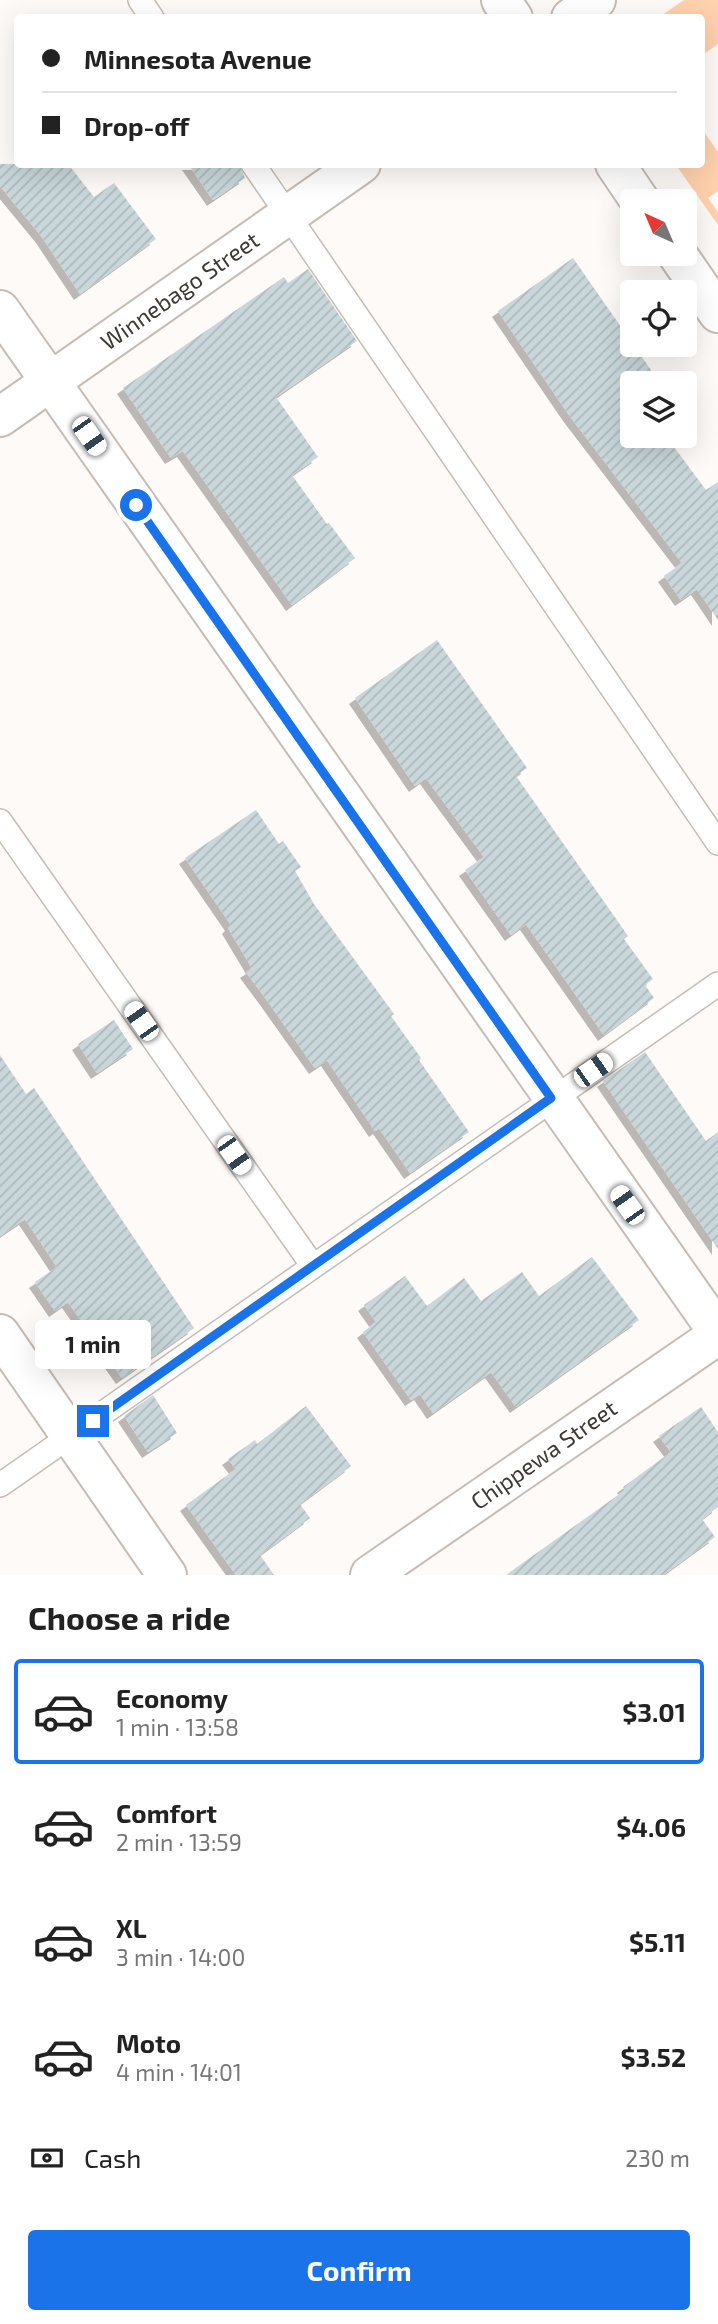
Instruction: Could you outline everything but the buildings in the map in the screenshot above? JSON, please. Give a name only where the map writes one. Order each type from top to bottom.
[{"type":"street","points":[[577,14],[596,0]]},
{"type":"street","name":"Winnebago Street","points":[[0,417],[355,168]]},
{"type":"street","points":[[618,168],[632,189]]},
{"type":"street","points":[[685,266],[718,313]]},
{"type":"street","points":[[0,310],[718,1333]]},
{"type":"street","name":"Chippewa Street","points":[[370,1575],[718,1333]]},
{"type":"street","points":[[0,1334],[167,1575]]},
{"type":"lane","points":[[256,168],[718,844]]},
{"type":"lane","points":[[0,821],[313,1266]]},
{"type":"lane","points":[[0,1485],[718,984]]},
{"type":"shaded area","points":[[684,0],[718,0],[718,44],[705,53],[705,14],[663,14]]},
{"type":"shaded area","points":[[705,133],[718,152],[718,191],[708,198],[718,212],[718,225],[697,195],[697,189],[693,189],[678,168],[705,168]]},
{"type":"route","points":[[93,1421],[551,1098],[136,505]]}]
